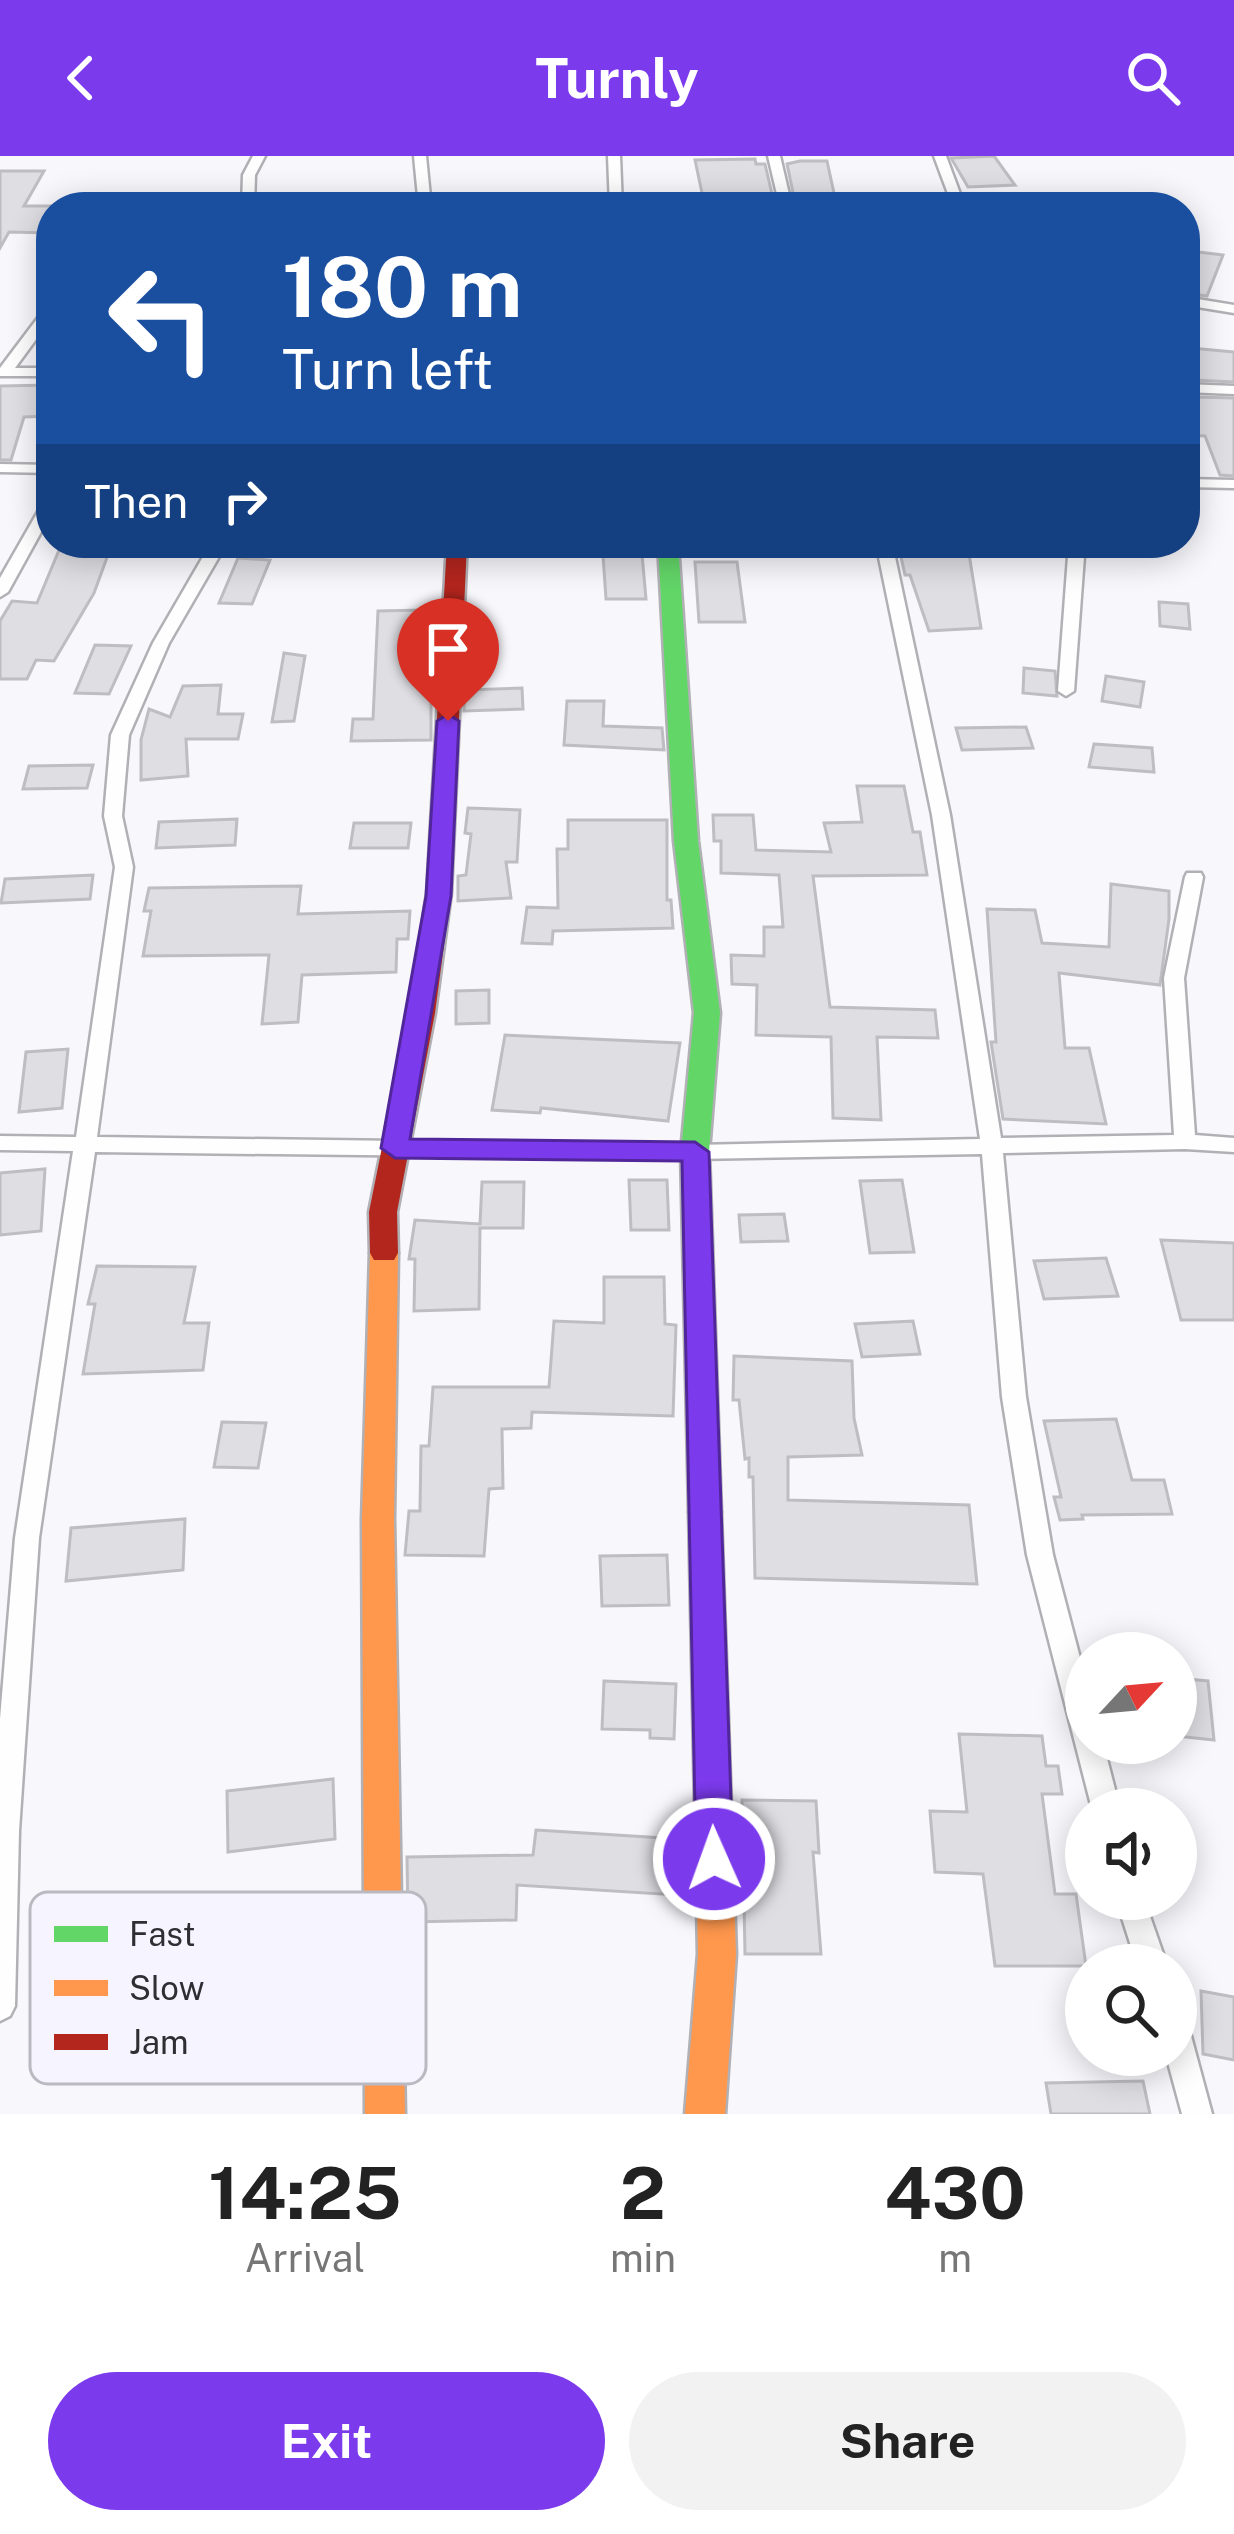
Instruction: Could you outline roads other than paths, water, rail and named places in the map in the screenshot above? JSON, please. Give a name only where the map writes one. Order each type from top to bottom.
[{"type":"street","points":[[248,192],[249,175],[259,156]]},
{"type":"street","points":[[420,156],[424,192]]},
{"type":"street","points":[[614,156],[615,192]]},
{"type":"street","points":[[774,156],[782,192]]},
{"type":"street","points":[[940,156],[953,192]]},
{"type":"street","points":[[1200,304],[1234,309]]},
{"type":"street","points":[[3,372],[36,329]]},
{"type":"street","points":[[3,372],[36,372]]},
{"type":"street","points":[[1200,389],[1234,390]]},
{"type":"street","points":[[0,468],[36,469]]},
{"type":"street","points":[[1200,483],[1234,484]]},
{"type":"street","points":[[0,592],[36,528]]},
{"type":"street","points":[[0,2006],[5,1831],[27,1538],[82,1144],[122,901],[124,867],[113,816],[120,735],[161,643],[210,558]]},
{"type":"street","points":[[383,1892],[378,1519],[385,1358],[383,1212],[439,896],[448,761],[447,640],[455,558]]},
{"type":"street","points":[[669,558],[686,841],[707,1013],[695,1152],[717,1954],[705,2114]]},
{"type":"street","points":[[887,558],[941,815],[992,1147],[1024,1464],[1040,1555],[1065,1651]]},
{"type":"street","points":[[1066,691],[1076,558]]},
{"type":"street","points":[[1185,1142],[1174,978],[1194,877]]},
{"type":"street","points":[[0,1143],[695,1152],[1185,1142],[1234,1145]]},
{"type":"street","points":[[1187,2076],[1197,2114]]},
{"type":"street","points":[[386,2084],[386,2114]]}]
